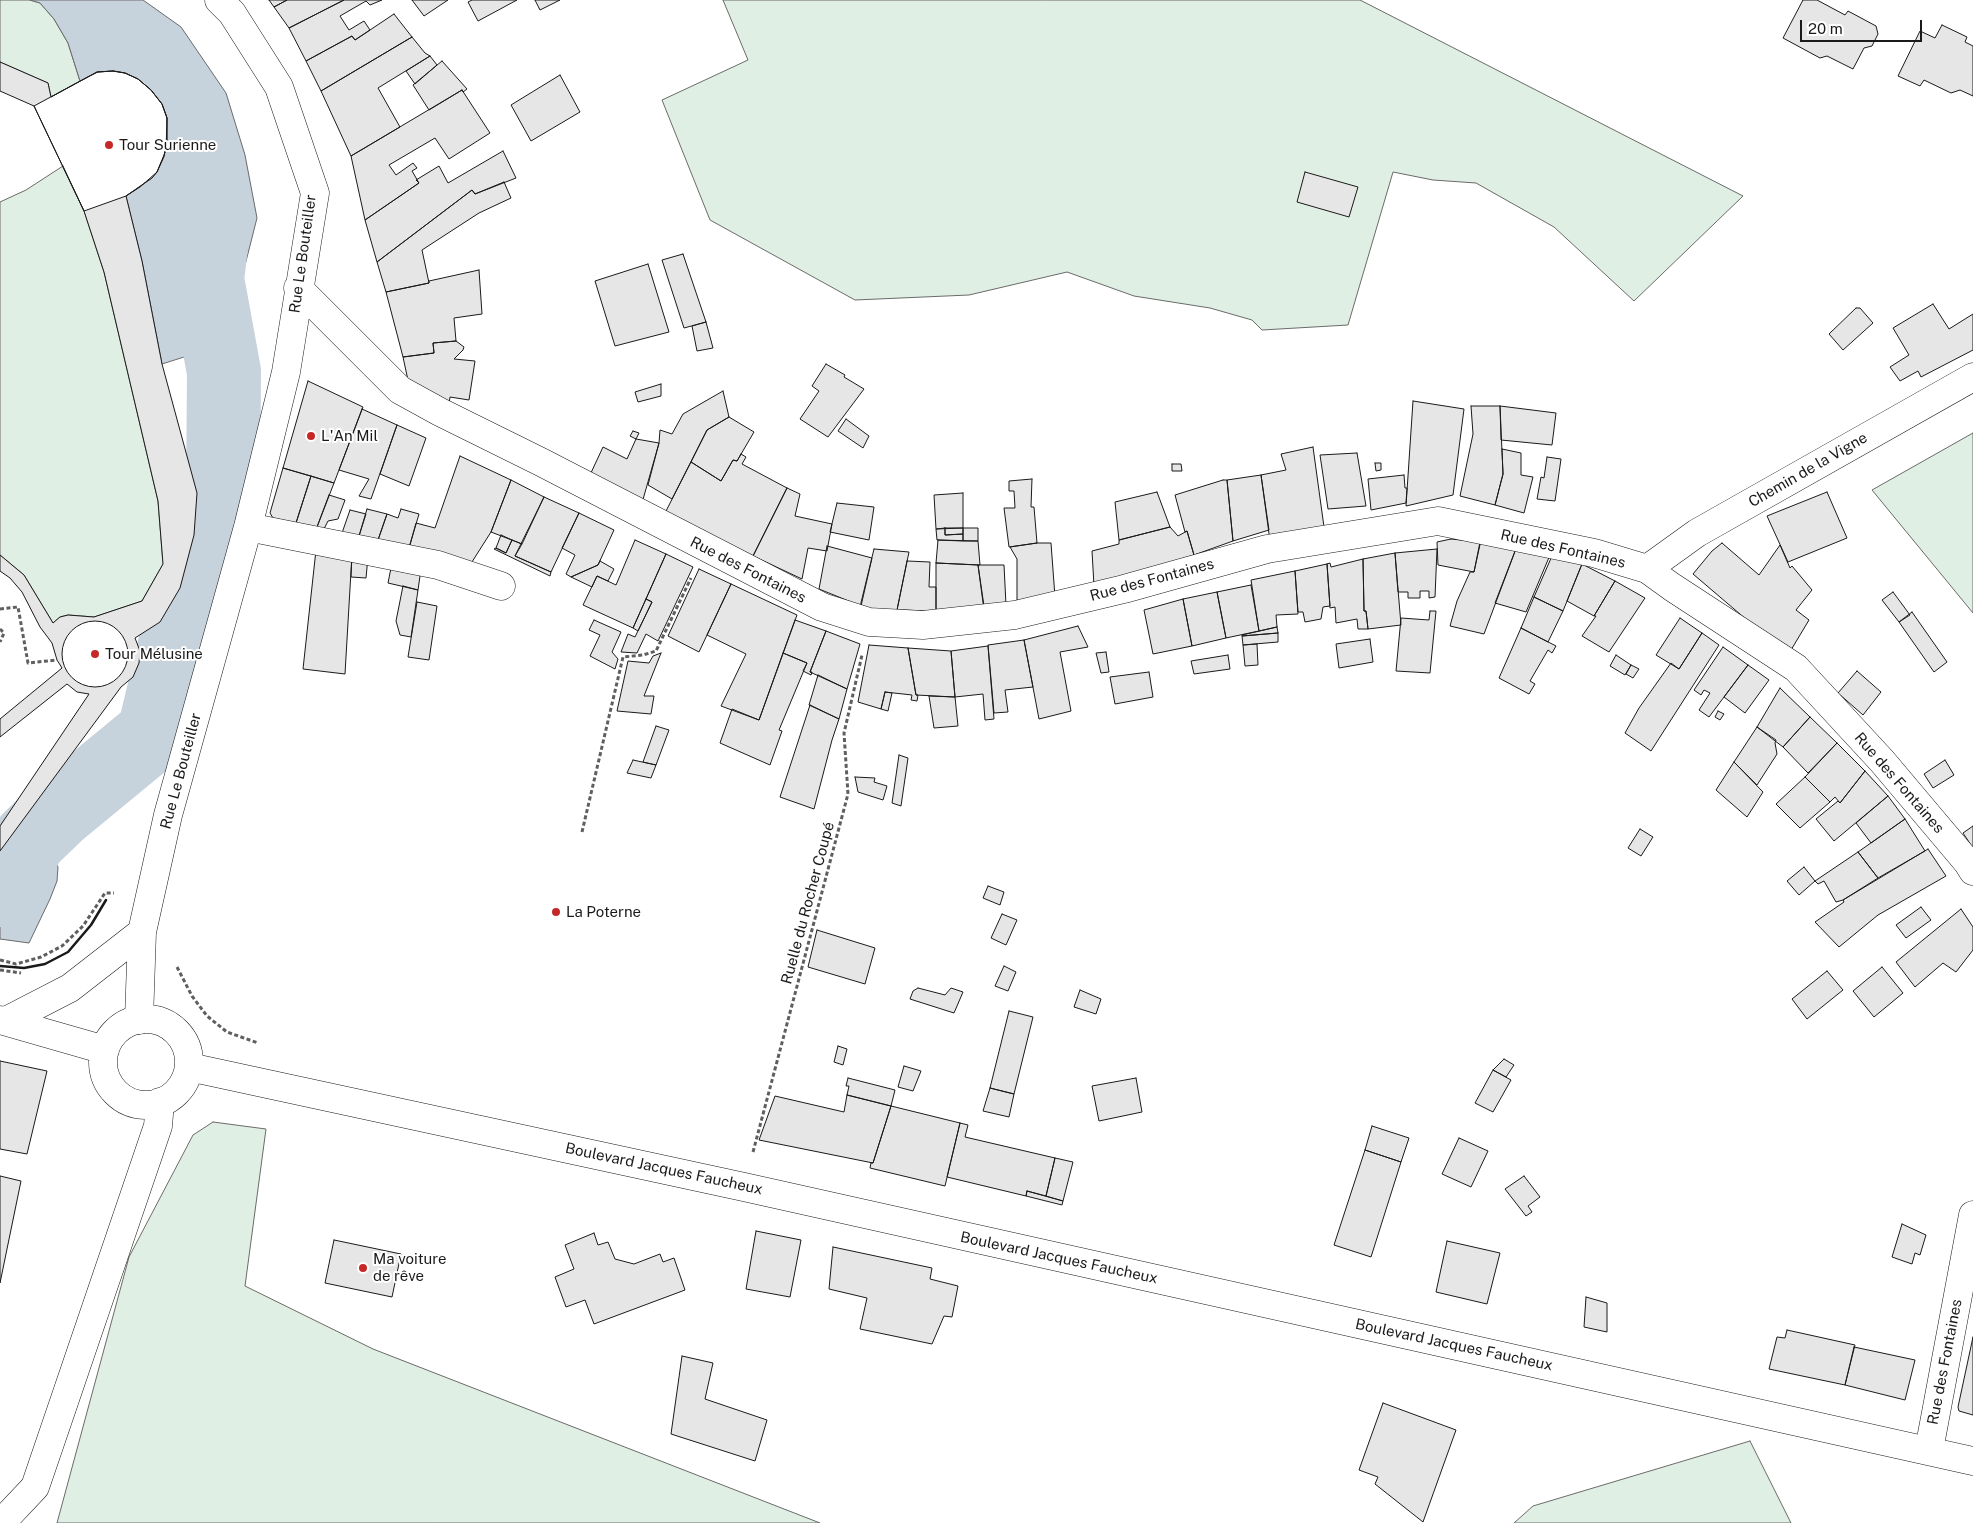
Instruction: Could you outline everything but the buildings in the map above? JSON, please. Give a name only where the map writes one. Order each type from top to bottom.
[{"type":"street","name":"Rue Le Bouteiller","points":[[139,1020],[142,932],[168,815],[248,527],[286,372],[298,288],[315,193],[279,87],[232,13],[219,0]]},
{"type":"street","name":"Rue des Fontaines","points":[[298,288],[400,390],[822,607],[869,622],[923,625],[1016,615],[1124,589],[1267,549],[1438,522],[1594,553],[1646,568],[1796,668],[1882,761],[1973,871]]},
{"type":"street","name":"Chemin de la Vigne","points":[[1646,568],[1697,533],[1973,377]]},
{"type":"street","points":[[248,527],[438,565],[501,586]]},
{"type":"street","points":[[3,1021],[70,988],[142,932]]},
{"type":"street","points":[[152,1019],[166,1023],[176,1031],[184,1042],[188,1054],[189,1067],[186,1079],[180,1089],[160,1102],[134,1103],[122,1097],[112,1088],[106,1076],[105,1050],[118,1029],[128,1023],[139,1020],[152,1019]]},
{"type":"street","points":[[3,1021],[105,1050]]},
{"type":"street","name":"Boulevard Jacques Faucheux","points":[[189,1067],[744,1186],[969,1238],[1973,1461]]},
{"type":"street","points":[[1,1523],[35,1488],[158,1126],[160,1102]]},
{"type":"street","name":"Rue des Fontaines","points":[[1929,1450],[1973,1215]]},
{"type":"path","points":[[582,832],[623,657],[643,655],[656,651],[705,548]]},
{"type":"path","points":[[0,609],[18,607],[28,663],[57,660]]},
{"type":"path","name":"Ruelle du Rocher Coupé","points":[[744,1186],[848,794],[844,733],[869,622]]},
{"type":"path","points":[[0,628],[4,633],[0,642]]},
{"type":"path","points":[[0,960],[16,964],[40,957],[62,946],[83,926],[105,893],[123,894]]},
{"type":"green space","points":[[0,0],[30,0],[40,3],[54,19],[68,43],[80,81],[51,97],[48,83],[0,62]]},
{"type":"green space","points":[[723,0],[1360,0],[1743,196],[1634,301],[1554,227],[1476,183],[1433,180],[1393,172],[1348,325],[1262,330],[1252,320],[1210,308],[1134,296],[1067,272],[969,295],[855,300],[710,220],[662,100],[748,60]]},
{"type":"green space","points":[[63,166],[84,211],[104,272],[158,501],[163,564],[142,601],[94,617],[68,615],[60,617],[53,623],[24,575],[0,555],[0,202],[26,190]]},
{"type":"green space","points":[[1973,433],[1973,613],[1872,490]]},
{"type":"green space","points":[[213,1122],[266,1129],[245,1286],[373,1349],[820,1523],[57,1523],[129,1257],[193,1135]]},
{"type":"green space","points":[[1750,1441],[1791,1523],[1514,1523],[1533,1506]]},
{"type":"shaded area","points":[[30,0],[143,0],[181,27],[226,93],[245,155],[257,218],[225,344],[162,364],[142,261],[126,196],[152,178],[164,157],[167,140],[167,118],[162,104],[151,90],[138,79],[125,73],[113,71],[98,72],[80,81],[68,43],[54,19],[40,3]]},
{"type":"shaded area","points":[[20,827],[42,851],[52,857],[58,867],[57,881],[29,943],[0,939],[0,851]]},
{"type":"waterway","points":[[0,890],[30,839],[57,813],[154,733],[178,632],[223,497],[224,372],[207,279],[211,246]]},
{"type":"fence","points":[[45,964],[68,952]]},
{"type":"wall","points":[[0,966],[24,968],[45,964],[68,952],[91,925],[106,900]]},
{"type":"place","name":"Tour Surienne","points":[[109,145]]},
{"type":"place","name":"L'An Mil","points":[[311,436]]},
{"type":"place","name":"Tour Mélusine","points":[[95,654]]},
{"type":"place","name":"La Poterne","points":[[556,912]]},
{"type":"place","name":"Ma voiture de rêve","points":[[363,1268]]}]
